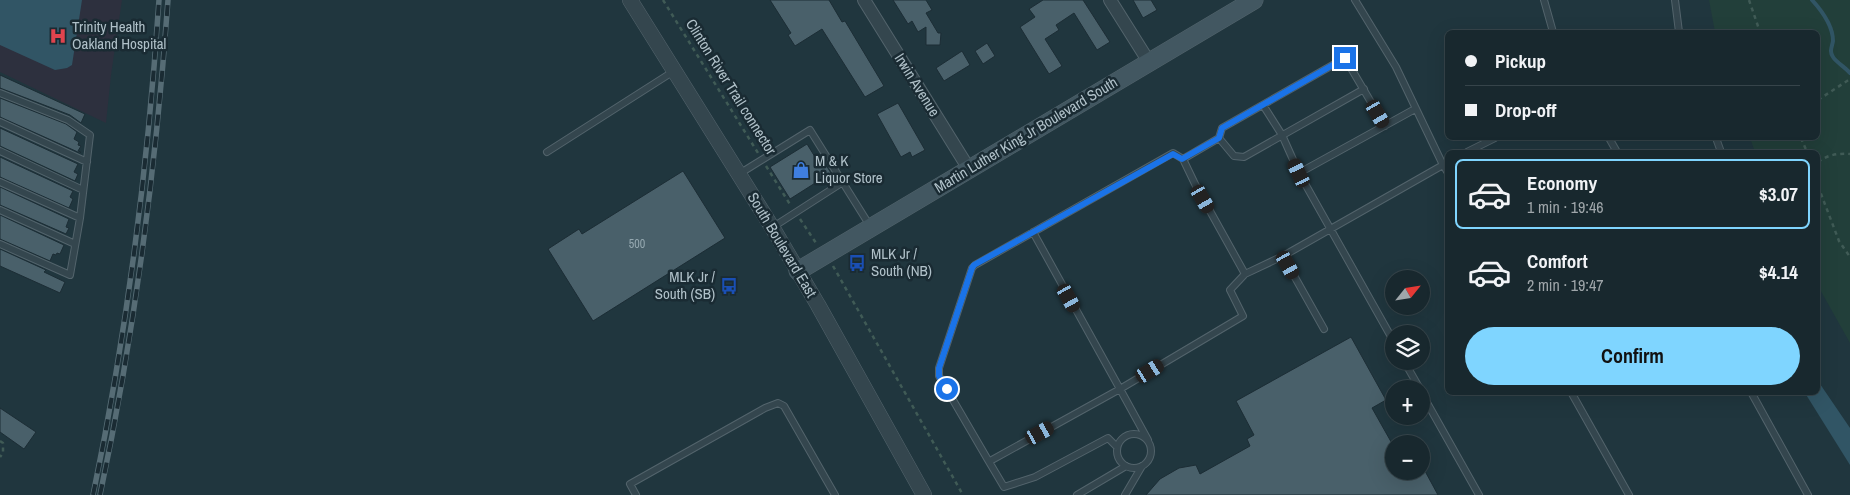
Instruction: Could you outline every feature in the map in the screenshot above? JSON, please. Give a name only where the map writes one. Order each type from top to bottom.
[{"type":"main road","name":"Martin Luther King Jr Boulevard South","points":[[798,271],[1254,0]]},
{"type":"street","name":"South Boulevard East","points":[[630,0],[798,271],[924,495]]},
{"type":"street","name":"Irwin Avenue","points":[[864,0],[969,169]]},
{"type":"street","points":[[1110,0],[1149,62]]},
{"type":"lane","points":[[988,460],[993,460],[1120,389],[1242,317],[1244,314],[1230,290],[1246,274],[1283,256],[1445,164],[1415,109],[1396,67],[1355,0]]},
{"type":"lane","points":[[1544,0],[1552,30]]},
{"type":"lane","points":[[1675,0],[1678,30]]},
{"type":"lane","points":[[1182,159],[1219,138],[1222,128],[1345,58],[1385,126]]},
{"type":"lane","points":[[546,152],[674,71]]},
{"type":"lane","points":[[1219,138],[1234,156],[1244,157],[1364,89]]},
{"type":"lane","points":[[0,93],[68,120],[90,135],[84,190],[70,275],[0,244]]},
{"type":"lane","points":[[1263,104],[1282,136],[1299,173],[1385,326]]},
{"type":"lane","points":[[1299,173],[1415,109]]},
{"type":"lane","points":[[0,122],[87,162]]},
{"type":"lane","points":[[739,174],[810,130],[871,228]]},
{"type":"lane","points":[[1471,150],[1491,140]]},
{"type":"lane","points":[[0,151],[84,190]]},
{"type":"lane","points":[[1117,447],[1108,438],[1035,477],[1004,487],[939,376],[939,368],[972,268],[1173,154],[1182,159],[1194,184],[1246,274]]},
{"type":"lane","points":[[0,182],[80,218]]},
{"type":"lane","points":[[772,228],[843,182]]},
{"type":"lane","points":[[0,210],[75,244]]},
{"type":"lane","points":[[1033,232],[1148,440],[1151,451],[1147,462],[1142,465],[1137,467],[1126,466],[1077,495]]},
{"type":"lane","points":[[1283,256],[1324,329]]},
{"type":"lane","points":[[1573,395],[1629,495]]},
{"type":"lane","points":[[1753,395],[1808,495]]},
{"type":"lane","points":[[636,495],[630,484],[764,408],[778,403],[784,406],[835,495]]},
{"type":"lane","points":[[1430,408],[1479,495]]},
{"type":"lane","points":[[1126,466],[1118,458],[1117,447],[1119,442],[1127,435],[1138,434],[1148,440]]},
{"type":"lane","points":[[1125,495],[1142,465]]},
{"type":"path","name":"Clinton River Trail connector","points":[[663,0],[812,237]]},
{"type":"path","points":[[1749,0],[1759,30]]},
{"type":"path","points":[[1820,98],[1850,79]]},
{"type":"path","points":[[1820,161],[1828,156],[1841,153],[1850,154]]},
{"type":"path","points":[[1820,191],[1839,241],[1850,257]]},
{"type":"path","points":[[838,272],[963,495]]},
{"type":"path","points":[[0,442],[3,444],[3,453],[0,457]]},
{"type":"shaded area","name":"Trinity Health Oakland Hospital","points":[[0,0],[122,0],[106,123],[0,72]]},
{"type":"shaded area","points":[[0,0],[82,0],[72,65],[55,70],[0,45]]},
{"type":"shaded area","points":[[1820,384],[1850,428],[1850,465],[1806,395],[1820,395]]},
{"type":"green space","points":[[1709,0],[1850,0],[1850,343],[1820,290],[1820,150],[1754,150],[1751,140],[1820,140],[1820,30],[1715,30]]},
{"type":"building","points":[[770,0],[829,0],[842,22],[845,21],[884,86],[865,97],[822,29],[795,46],[788,35],[791,33]]},
{"type":"building","points":[[893,0],[926,0],[932,10],[926,13],[938,33],[941,33],[940,45],[926,45],[926,27],[918,32],[912,21],[908,24]]},
{"type":"building","points":[[1043,0],[1083,0],[1110,42],[1097,50],[1074,13],[1056,25],[1059,30],[1045,39],[1062,66],[1049,74],[1020,27],[1035,17],[1029,9]]},
{"type":"building","points":[[1133,0],[1151,0],[1157,10],[1143,18]]},
{"type":"building","points":[[987,43],[995,56],[983,64],[975,51]]},
{"type":"building","points":[[962,51],[970,65],[944,81],[936,68]]},
{"type":"building","points":[[0,75],[85,114],[81,123],[70,115],[0,88]]},
{"type":"building","points":[[0,98],[66,124],[77,132],[74,139],[79,142],[78,145],[81,146],[78,151],[81,152],[80,153],[0,117]]},
{"type":"building","points":[[898,103],[925,150],[912,157],[910,152],[901,157],[877,114]]},
{"type":"building","points":[[0,128],[78,164],[74,172],[78,174],[75,181],[0,146]]},
{"type":"building","name":"M & K Liquor Store","points":[[807,144],[820,165],[824,162],[831,173],[790,199],[770,167]]},
{"type":"building","points":[[0,157],[73,191],[70,197],[73,199],[69,208],[0,177]]},
{"type":"building","points":[[683,171],[725,238],[593,321],[548,249],[579,229],[582,234]]},
{"type":"building","points":[[0,187],[69,219],[66,227],[69,228],[66,234],[0,205]]},
{"type":"building","points":[[0,215],[64,245],[60,254],[53,254],[50,261],[0,239]]},
{"type":"building","points":[[0,249],[46,270],[44,272],[65,282],[60,293],[0,266]]},
{"type":"building","points":[[1351,337],[1385,398],[1385,401],[1372,408],[1387,435],[1385,435],[1385,480],[1430,480],[1438,495],[1146,495],[1160,479],[1179,468],[1196,465],[1200,474],[1250,446],[1247,439],[1254,435],[1236,401]]},
{"type":"building","points":[[0,408],[36,432],[24,449],[0,432]]},
{"type":"waterway","points":[[1812,0],[1823,14],[1831,29],[1833,35],[1832,55],[1850,73]]},
{"type":"railway","points":[[93,495],[116,372],[135,249],[149,124],[159,0]]},
{"type":"railway","points":[[100,495],[124,372],[143,249],[157,125],[168,0]]},
{"type":"place","name":"Trinity Health Oakland Hospital","points":[[58,36]]},
{"type":"place","name":"M & K Liquor Store","points":[[801,170]]},
{"type":"place","name":"MLK Jr / South (NB)","points":[[857,263]]},
{"type":"place","name":"MLK Jr / South (SB)","points":[[729,286]]},
{"type":"route","points":[[947,389],[939,376],[939,368],[974,265],[1173,154],[1182,159],[1219,138],[1222,128],[1345,58]]}]
